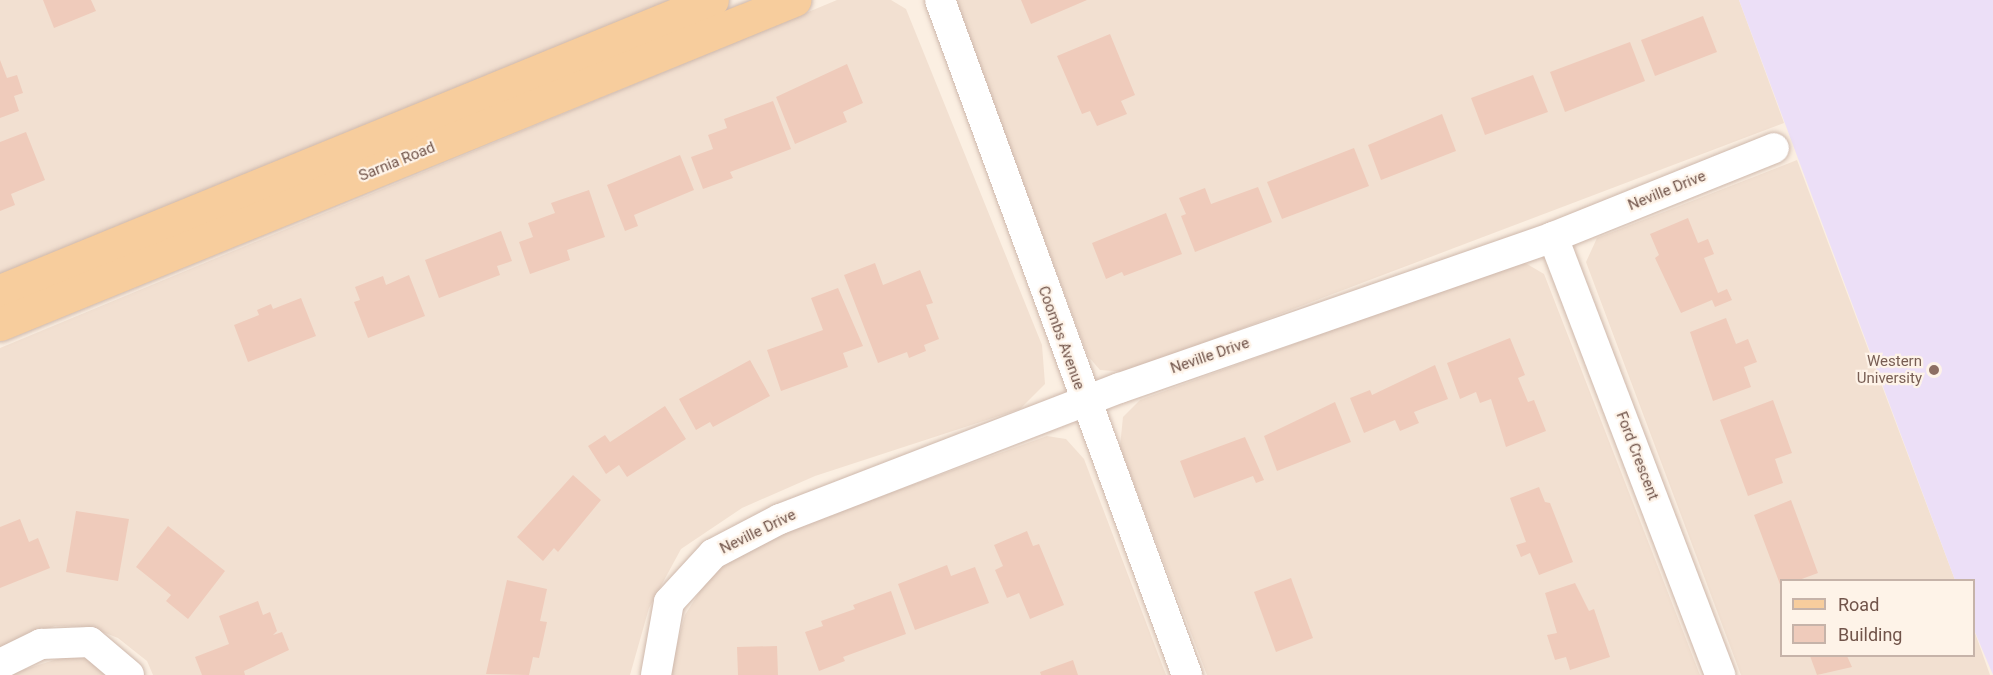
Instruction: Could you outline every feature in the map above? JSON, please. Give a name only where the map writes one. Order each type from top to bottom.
[{"type":"main road","name":"Sarnia Road","points":[[0,291],[713,8],[794,0]]},
{"type":"main road","name":"Sarnia Road","points":[[0,324],[713,8]]},
{"type":"street","name":"Coombs Avenue","points":[[940,0],[1084,402],[1187,675]]},
{"type":"street","name":"Neville Drive","points":[[656,675],[669,602],[713,554],[780,519],[1084,402],[1554,237],[1774,148]]},
{"type":"street","name":"Ford Crescent","points":[[1554,237],[1720,675]]},
{"type":"street","points":[[0,664],[41,644],[90,642],[129,675]]},
{"type":"shaded area","points":[[0,0],[682,0],[0,279]]},
{"type":"shaded area","points":[[837,0],[891,0],[906,9],[1042,345],[1045,384],[1020,409],[815,476],[742,508],[681,549],[649,608],[630,675],[153,675],[147,661],[118,638],[90,627],[55,626],[0,648],[0,348]]},
{"type":"shaded area","points":[[954,0],[1739,0],[1784,123],[1127,372],[1100,370],[1088,356]]},
{"type":"shaded area","name":"Western University","points":[[1739,0],[1993,0],[1993,675],[1975,632],[1975,579],[1955,579]]},
{"type":"shaded area","points":[[1797,160],[1955,579],[1780,579],[1780,657],[1975,657],[1975,633],[1990,675],[1741,675],[1586,262],[1597,238]]},
{"type":"shaded area","points":[[1522,261],[1544,274],[1700,675],[1207,675],[1120,447],[1123,417],[1140,400]]},
{"type":"shaded area","points":[[1047,436],[1066,439],[1084,459],[1166,675],[669,675],[685,615],[712,572],[764,539]]},
{"type":"shaded area","points":[[70,655],[100,662],[115,675],[7,675]]},
{"type":"building","points":[[43,0],[91,0],[96,11],[54,28]]},
{"type":"building","points":[[1021,0],[1087,0],[1031,24]]},
{"type":"building","points":[[1703,16],[1717,52],[1655,76],[1641,40]]},
{"type":"building","points":[[1110,34],[1135,95],[1121,101],[1127,114],[1097,126],[1090,111],[1082,114],[1057,56]]},
{"type":"building","points":[[1630,42],[1645,81],[1565,112],[1550,72]]},
{"type":"building","points":[[0,60],[7,78],[17,75],[23,93],[14,96],[19,111],[0,118]]},
{"type":"building","points":[[847,64],[863,103],[843,112],[847,122],[795,144],[776,97]]},
{"type":"building","points":[[1533,75],[1548,112],[1485,135],[1471,98]]},
{"type":"building","points":[[773,101],[791,149],[730,172],[733,178],[703,189],[691,157],[713,149],[708,135],[727,128],[724,119]]},
{"type":"building","points":[[1442,114],[1456,151],[1381,180],[1368,145]]},
{"type":"building","points":[[26,132],[45,180],[11,194],[15,205],[0,211],[0,142]]},
{"type":"building","points":[[1354,148],[1369,186],[1282,219],[1267,182]]},
{"type":"building","points":[[680,155],[694,190],[634,215],[638,226],[625,231],[607,185]]},
{"type":"building","points":[[1258,187],[1272,222],[1195,252],[1181,216],[1186,214],[1179,198],[1205,188],[1211,204]]},
{"type":"building","points":[[589,190],[605,237],[567,250],[570,260],[530,274],[519,242],[533,237],[528,223],[555,213],[551,203]]},
{"type":"building","points":[[1166,213],[1182,254],[1124,276],[1122,272],[1106,279],[1092,243]]},
{"type":"building","points":[[1688,218],[1698,243],[1708,239],[1714,254],[1704,258],[1718,293],[1727,289],[1732,300],[1715,307],[1712,300],[1681,313],[1655,258],[1659,255],[1650,234]]},
{"type":"building","points":[[501,231],[512,261],[497,266],[500,275],[439,298],[425,260]]},
{"type":"building","points":[[875,263],[883,285],[920,270],[933,303],[926,305],[939,339],[924,345],[926,351],[909,358],[907,352],[878,363],[844,275]]},
{"type":"building","points":[[409,275],[425,316],[368,338],[354,302],[360,300],[355,287],[383,276],[386,285]]},
{"type":"building","points":[[838,288],[863,346],[843,353],[848,367],[781,391],[767,350],[823,330],[811,298]]},
{"type":"building","points":[[301,298],[316,336],[248,362],[234,325],[259,315],[257,310],[271,304],[273,309]]},
{"type":"building","points":[[1726,318],[1736,344],[1748,339],[1757,362],[1744,367],[1751,387],[1713,401],[1690,332]]},
{"type":"building","points":[[1510,338],[1525,375],[1518,378],[1528,402],[1534,400],[1546,431],[1506,447],[1491,399],[1480,403],[1476,392],[1460,399],[1447,363]]},
{"type":"building","points":[[750,360],[770,396],[713,427],[710,422],[696,430],[679,399]]},
{"type":"building","points":[[1435,365],[1448,399],[1414,412],[1419,423],[1400,431],[1395,420],[1364,433],[1350,398],[1370,390],[1372,395]]},
{"type":"building","points":[[1773,400],[1792,453],[1775,459],[1783,483],[1748,496],[1720,420]]},
{"type":"building","points":[[1335,402],[1351,442],[1277,471],[1264,436]]},
{"type":"building","points":[[665,406],[686,439],[627,477],[619,465],[606,474],[588,446],[605,435],[610,442]]},
{"type":"building","points":[[1245,437],[1264,480],[1256,483],[1253,476],[1194,498],[1180,461]]},
{"type":"building","points":[[573,475],[601,500],[558,552],[554,548],[543,561],[517,537]]},
{"type":"building","points":[[1539,487],[1545,502],[1550,503],[1573,562],[1539,575],[1530,553],[1521,557],[1516,545],[1526,542],[1510,498]]},
{"type":"building","points":[[1791,500],[1818,573],[1802,579],[1780,579],[1780,584],[1754,515]]},
{"type":"building","points":[[76,511],[129,519],[118,581],[66,572]]},
{"type":"building","points":[[20,519],[29,542],[38,538],[50,568],[0,588],[0,527]]},
{"type":"building","points":[[168,526],[225,571],[188,619],[166,601],[171,595],[136,567]]},
{"type":"building","points":[[1027,531],[1033,546],[1039,544],[1064,605],[1030,619],[1019,593],[1007,598],[995,570],[1003,566],[994,545]]},
{"type":"building","points":[[947,565],[951,576],[975,567],[989,603],[915,630],[898,584]]},
{"type":"building","points":[[1291,578],[1313,638],[1276,652],[1254,592]]},
{"type":"building","points":[[507,580],[547,589],[540,621],[547,622],[539,658],[533,657],[529,675],[486,674]]},
{"type":"building","points":[[1575,583],[1589,611],[1594,609],[1610,657],[1570,670],[1566,657],[1555,660],[1547,635],[1557,633],[1545,593]]},
{"type":"building","points":[[891,591],[906,634],[843,657],[845,661],[819,671],[805,632],[823,626],[821,621],[855,609],[853,605]]},
{"type":"building","points":[[258,601],[263,615],[270,612],[277,631],[273,635],[282,632],[289,650],[244,671],[245,675],[202,675],[195,657],[229,644],[219,616]]},
{"type":"building","points":[[777,646],[778,675],[738,675],[737,647]]},
{"type":"building","points":[[1810,657],[1847,657],[1852,667],[1817,675]]},
{"type":"building","points":[[1073,660],[1078,675],[1041,675],[1040,672]]},
{"type":"place","name":"Western University","points":[[1934,370]]}]
